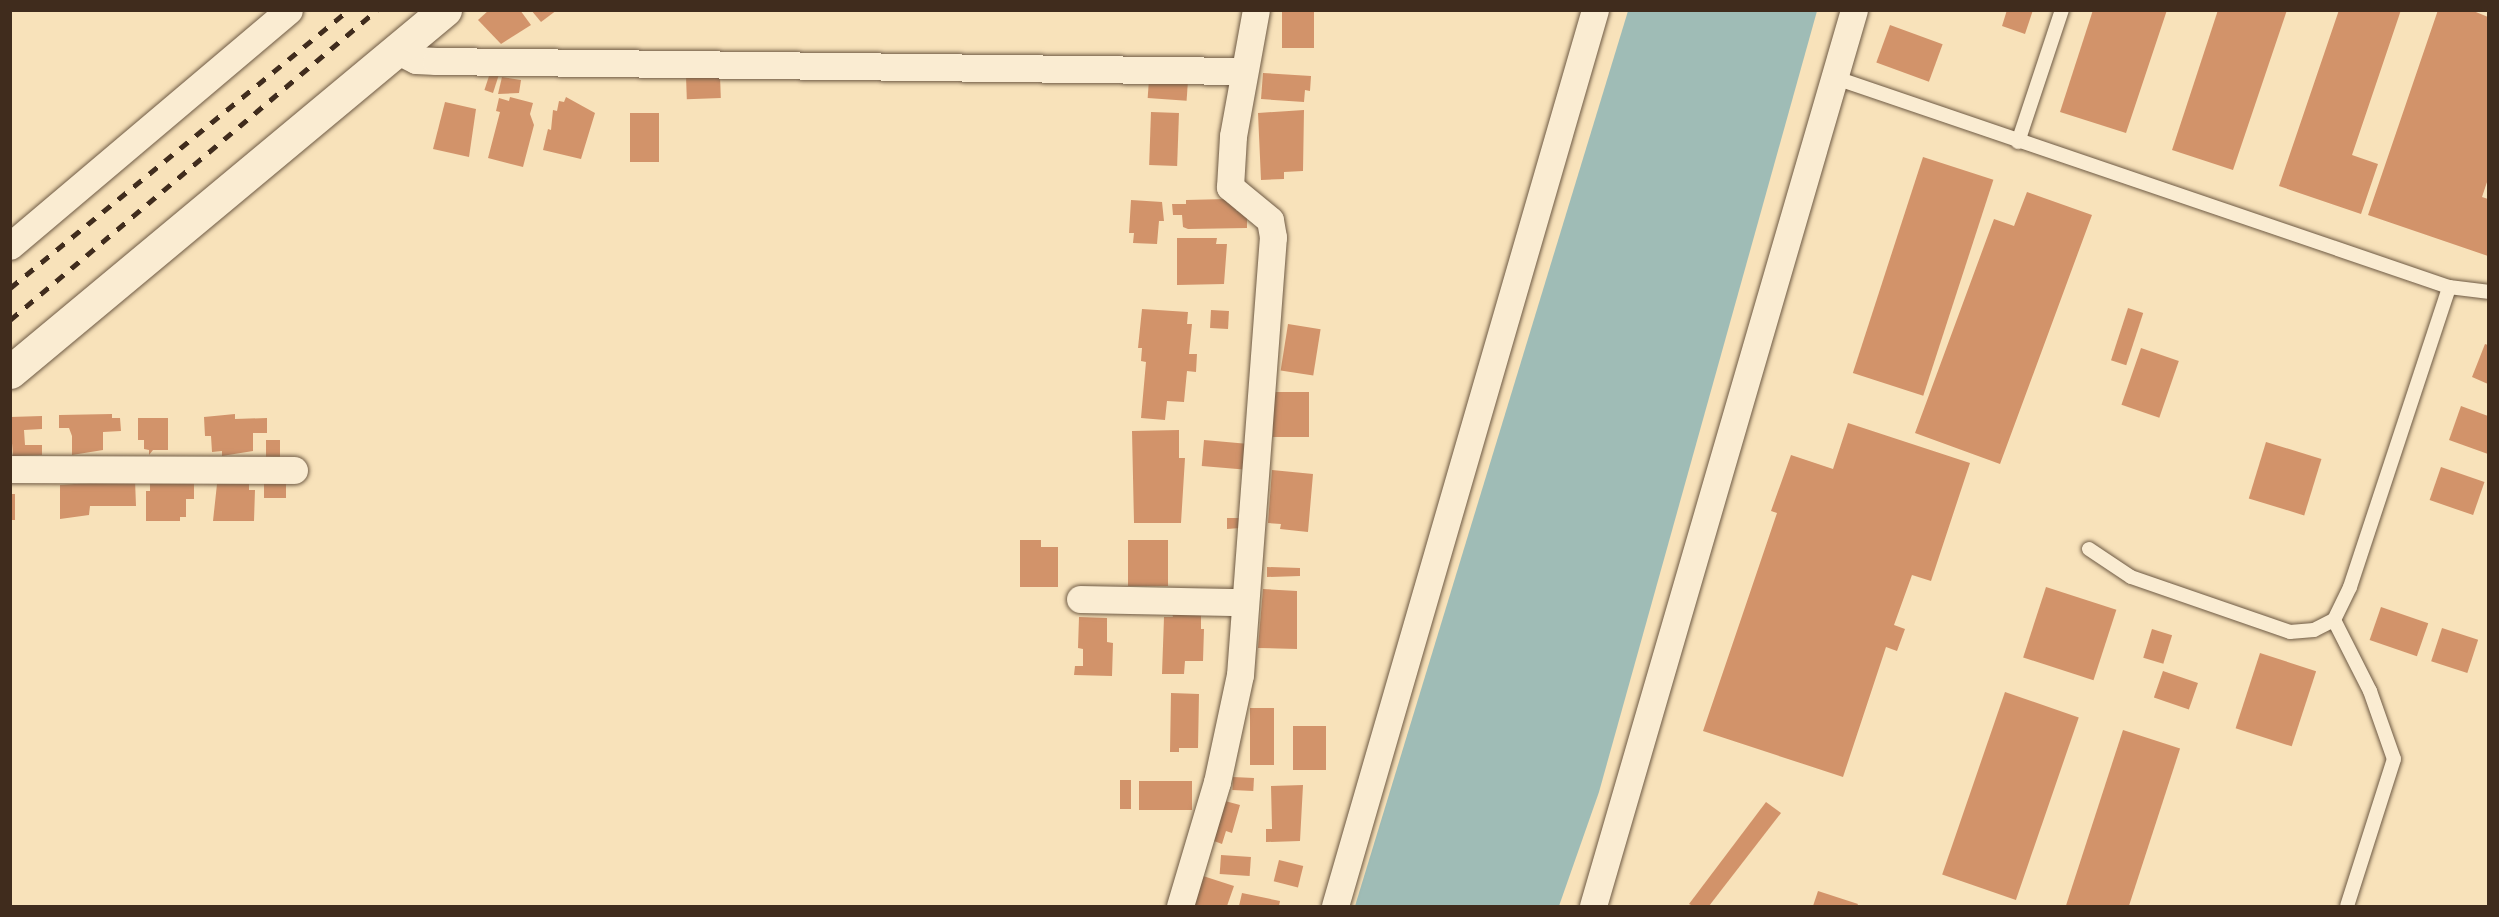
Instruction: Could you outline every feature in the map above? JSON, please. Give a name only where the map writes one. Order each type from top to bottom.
[{"type":"street","points":[[10,246],[289,10]]},
{"type":"street","points":[[10,372],[446,10]]},
{"type":"street","points":[[1180,906],[1217,782],[1240,675],[1243,602],[1273,237],[1270,220],[1230,187],[1233,136],[1256,10]]},
{"type":"street","points":[[1335,906],[1595,10]]},
{"type":"street","points":[[1593,906],[1854,10]]},
{"type":"street","points":[[396,50],[416,60],[436,61],[1244,71]]},
{"type":"street","points":[[10,469],[294,470]]},
{"type":"street","points":[[1080,599],[1243,602]]},
{"type":"street","points":[[1324,906],[1347,870]]},
{"type":"lane","points":[[2018,142],[2062,10]]},
{"type":"lane","points":[[1833,77],[2018,142],[2449,287],[2488,292]]},
{"type":"lane","points":[[2089,549],[2131,577],[2290,632],[2314,630],[2334,620],[2350,587],[2449,287]]},
{"type":"lane","points":[[2334,620],[2370,691],[2394,759],[2347,906]]},
{"type":"water","points":[[1628,11],[1817,11],[1599,792],[1559,906],[1355,906]]},
{"type":"building","points":[[489,10],[520,10],[531,25],[501,44],[478,20]]},
{"type":"building","points":[[531,10],[557,10],[541,22]]},
{"type":"building","points":[[1282,10],[1314,10],[1314,48],[1282,48]]},
{"type":"building","points":[[2007,10],[2033,10],[2025,34],[2002,26]]},
{"type":"building","points":[[2093,10],[2167,10],[2126,133],[2060,112]]},
{"type":"building","points":[[2218,10],[2287,10],[2233,170],[2172,150]]},
{"type":"building","points":[[2339,10],[2401,10],[2352,155],[2378,164],[2361,214],[2279,186]]},
{"type":"building","points":[[2438,10],[2471,10],[2488,17],[2488,179],[2482,197],[2488,199],[2488,256],[2368,215]]},
{"type":"building","points":[[1890,25],[1943,44],[1929,82],[1876,63]]},
{"type":"building","points":[[490,73],[499,76],[493,93],[484,90]]},
{"type":"building","points":[[1263,73],[1311,76],[1310,91],[1305,90],[1304,102],[1261,99]]},
{"type":"building","points":[[720,75],[721,98],[687,99],[686,76]]},
{"type":"building","points":[[502,77],[521,80],[519,93],[498,94]]},
{"type":"building","points":[[1149,79],[1188,82],[1187,101],[1148,98]]},
{"type":"building","points":[[510,97],[533,103],[530,114],[534,125],[523,167],[488,158],[500,112],[496,111],[499,98],[509,101]]},
{"type":"building","points":[[566,97],[595,113],[581,159],[543,150],[548,129],[551,130],[553,110],[557,111],[559,101],[564,102]]},
{"type":"building","points":[[445,102],[476,109],[469,157],[433,149]]},
{"type":"building","points":[[1304,110],[1303,171],[1284,172],[1284,179],[1261,180],[1258,113]]},
{"type":"building","points":[[1151,112],[1179,113],[1177,166],[1149,165]]},
{"type":"building","points":[[630,113],[659,113],[659,162],[630,162]]},
{"type":"building","points":[[1923,157],[1993,180],[1923,396],[1853,373]]},
{"type":"building","points":[[2027,192],[2092,215],[2000,464],[1915,433],[1994,219],[2014,226]]},
{"type":"building","points":[[1227,199],[1227,203],[1236,203],[1236,211],[1247,211],[1247,228],[1188,229],[1183,227],[1182,215],[1173,215],[1172,204],[1186,204],[1186,200]]},
{"type":"building","points":[[1131,200],[1162,202],[1164,221],[1159,221],[1157,244],[1133,243],[1134,233],[1129,233]]},
{"type":"building","points":[[1177,238],[1217,238],[1216,244],[1227,244],[1224,284],[1177,285]]},
{"type":"building","points":[[2128,308],[2143,313],[2126,365],[2111,360]]},
{"type":"building","points":[[1142,309],[1188,312],[1187,324],[1192,324],[1189,354],[1197,354],[1196,372],[1187,371],[1184,402],[1167,401],[1165,420],[1141,418],[1146,362],[1141,361],[1142,348],[1138,348]]},
{"type":"building","points":[[1211,310],[1229,311],[1228,329],[1210,328]]},
{"type":"building","points":[[1288,324],[1321,329],[1313,376],[1281,370]]},
{"type":"building","points":[[2485,344],[2488,345],[2488,384],[2472,377]]},
{"type":"building","points":[[2141,348],[2179,361],[2159,418],[2121,405]]},
{"type":"building","points":[[1273,392],[1309,392],[1309,437],[1273,437]]},
{"type":"building","points":[[2461,406],[2488,416],[2488,454],[2449,440]]},
{"type":"building","points":[[112,414],[112,418],[120,418],[121,431],[103,432],[103,450],[72,455],[72,436],[69,428],[59,428],[59,415]]},
{"type":"building","points":[[235,414],[235,419],[267,418],[267,433],[253,433],[253,451],[222,456],[222,451],[212,452],[211,436],[205,436],[204,417]]},
{"type":"building","points":[[42,416],[42,429],[24,430],[25,445],[42,445],[42,455],[13,456],[10,417]]},
{"type":"building","points":[[138,418],[168,418],[168,450],[153,450],[149,455],[149,450],[144,449],[144,440],[138,440]]},
{"type":"building","points":[[1848,423],[1970,463],[1931,581],[1912,575],[1894,625],[1905,629],[1897,651],[1886,647],[1843,777],[1703,731],[1777,513],[1771,511],[1791,455],[1833,469]]},
{"type":"building","points":[[1179,430],[1179,458],[1185,458],[1181,523],[1134,523],[1132,431]]},
{"type":"building","points":[[266,440],[280,440],[280,457],[266,457]]},
{"type":"building","points":[[1204,440],[1249,444],[1247,470],[1202,466]]},
{"type":"building","points":[[2266,442],[2321,459],[2304,515],[2249,498]]},
{"type":"building","points":[[2441,467],[2484,482],[2473,515],[2430,500]]},
{"type":"building","points":[[1272,470],[1313,474],[1308,532],[1280,529],[1281,524],[1268,523]]},
{"type":"building","points":[[135,480],[136,506],[90,506],[89,515],[60,519],[60,485]]},
{"type":"building","points":[[264,480],[286,480],[286,498],[264,498]]},
{"type":"building","points":[[150,483],[194,483],[194,499],[186,499],[186,517],[180,517],[180,521],[146,521],[146,491],[150,491]]},
{"type":"building","points":[[217,484],[249,484],[249,490],[255,490],[254,521],[213,521]]},
{"type":"building","points":[[10,494],[15,494],[15,520],[10,520]]},
{"type":"building","points":[[1227,518],[1239,518],[1240,528],[1227,529]]},
{"type":"building","points":[[1020,540],[1041,540],[1041,547],[1058,547],[1058,587],[1020,587]]},
{"type":"building","points":[[1128,540],[1168,540],[1168,586],[1128,586]]},
{"type":"building","points":[[1267,567],[1300,568],[1300,576],[1267,577]]},
{"type":"building","points":[[2046,587],[2116,610],[2094,680],[2023,657]]},
{"type":"building","points":[[1263,589],[1297,591],[1297,649],[1258,648]]},
{"type":"building","points":[[2381,607],[2428,623],[2417,656],[2370,640]]},
{"type":"building","points":[[1172,613],[1201,614],[1201,629],[1204,629],[1203,661],[1185,661],[1184,674],[1162,674],[1164,617],[1173,617]]},
{"type":"building","points":[[1079,617],[1107,618],[1107,642],[1113,643],[1112,676],[1074,675],[1075,666],[1083,666],[1083,649],[1078,648]]},
{"type":"building","points":[[2442,628],[2478,640],[2467,673],[2431,661]]},
{"type":"building","points":[[2152,629],[2172,635],[2163,664],[2143,658]]},
{"type":"building","points":[[2260,653],[2316,671],[2292,746],[2236,728]]},
{"type":"building","points":[[2163,671],[2198,683],[2189,710],[2154,697]]},
{"type":"building","points":[[2005,692],[2079,717],[2016,900],[1942,874]]},
{"type":"building","points":[[1171,693],[1199,694],[1198,748],[1179,748],[1179,752],[1170,752]]},
{"type":"building","points":[[1250,708],[1274,708],[1274,765],[1250,765]]},
{"type":"building","points":[[1293,726],[1326,726],[1326,770],[1293,770]]},
{"type":"building","points":[[2123,730],[2180,749],[2129,906],[2066,906]]},
{"type":"building","points":[[1233,777],[1254,778],[1253,791],[1232,790]]},
{"type":"building","points":[[1120,780],[1131,780],[1131,809],[1120,809]]},
{"type":"building","points":[[1139,781],[1192,781],[1192,810],[1139,810]]},
{"type":"building","points":[[1303,785],[1300,841],[1266,842],[1266,829],[1272,829],[1271,786]]},
{"type":"building","points":[[1225,801],[1240,805],[1232,833],[1226,831],[1222,844],[1214,841]]},
{"type":"building","points":[[1766,802],[1781,813],[1709,906],[1689,904]]},
{"type":"building","points":[[1221,855],[1251,857],[1250,876],[1220,874]]},
{"type":"building","points":[[1279,860],[1303,866],[1298,887],[1274,881]]},
{"type":"building","points":[[1200,875],[1234,886],[1227,906],[1190,906]]},
{"type":"building","points":[[1818,891],[1858,904],[1857,906],[1813,906]]},
{"type":"building","points":[[1242,893],[1280,901],[1279,906],[1239,906]]},
{"type":"railway","points":[[10,288],[348,10]]},
{"type":"railway","points":[[10,320],[377,10]]}]
